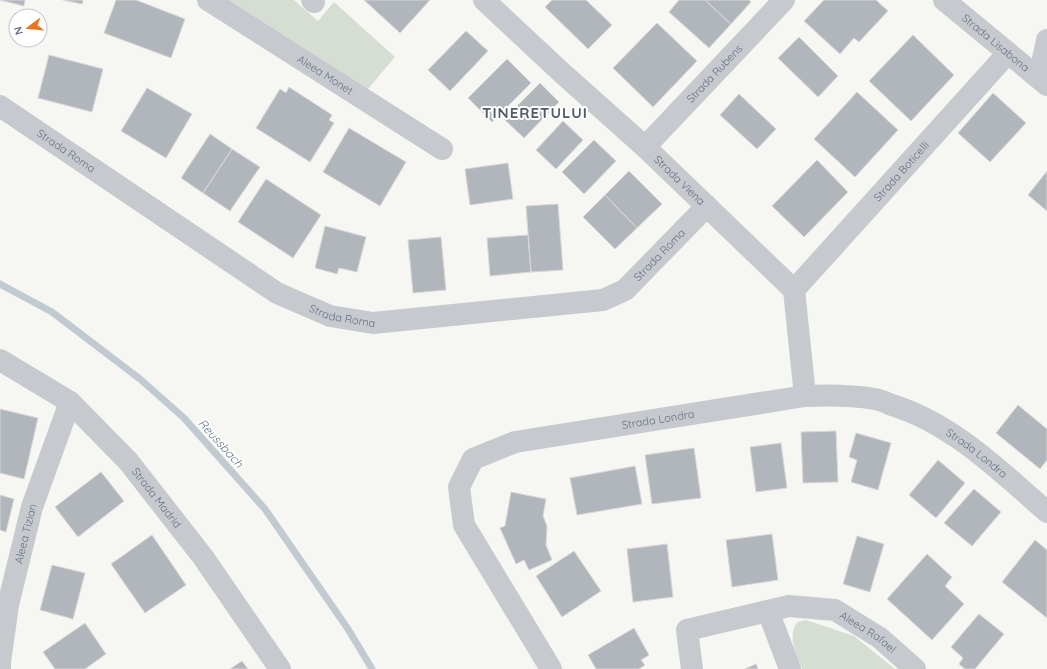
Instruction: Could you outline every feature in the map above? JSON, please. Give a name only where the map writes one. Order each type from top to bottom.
[{"type":"street","name":"Aleea Monet","points":[[208,0],[442,150]]},
{"type":"street","name":"Strada Rubens","points":[[645,147],[784,0]]},
{"type":"street","name":"Strada Lisabona","points":[[944,0],[1043,81]]},
{"type":"street","name":"Strada Viena","points":[[498,4],[560,72],[645,147],[794,290]]},
{"type":"street","points":[[1043,81],[1047,40]]},
{"type":"street","name":"Strada Boticelli","points":[[794,290],[1008,53]]},
{"type":"street","name":"Strada Roma","points":[[0,106],[277,293],[330,316],[373,324],[603,300],[625,290],[707,206]]},
{"type":"street","points":[[794,290],[805,396]]},
{"type":"street","name":"Strada Madrid","points":[[0,360],[70,402],[128,462],[202,557],[280,669]]},
{"type":"street","name":"Strada Londra","points":[[551,669],[464,525],[459,487],[473,459],[515,442],[805,396],[842,395],[876,399],[907,409],[936,424],[979,453],[1047,512]]},
{"type":"street","name":"Aleea Tizian","points":[[0,669],[8,605],[32,507],[70,402]]},
{"type":"street","name":"Aleea Rafael","points":[[692,669],[687,630],[789,606],[835,610],[880,638],[915,669]]},
{"type":"street","points":[[768,611],[790,669]]},
{"type":"street","points":[[0,662],[6,669]]},
{"type":"shaded area","points":[[228,0],[294,0],[318,21],[334,2],[395,57],[368,89]]},
{"type":"shaded area","points":[[806,620],[854,636],[895,669],[802,669],[795,651],[793,634],[797,622]]},
{"type":"building","points":[[0,0],[25,0],[24,6]]},
{"type":"building","points":[[63,0],[83,0],[82,4]]},
{"type":"building","points":[[116,0],[136,0],[185,19],[171,58],[104,33]]},
{"type":"building","points":[[364,0],[430,0],[400,33]]},
{"type":"building","points":[[552,0],[586,0],[612,25],[588,49],[545,7]]},
{"type":"building","points":[[679,0],[705,0],[731,24],[709,48],[669,12]]},
{"type":"building","points":[[705,0],[749,0],[751,2],[731,24]]},
{"type":"building","points":[[824,0],[876,0],[888,11],[859,42],[854,38],[840,54],[804,21]]},
{"type":"building","points":[[657,23],[697,61],[653,107],[613,68]]},
{"type":"building","points":[[466,31],[488,51],[450,91],[428,70]]},
{"type":"building","points":[[913,35],[954,75],[911,121],[869,81]]},
{"type":"building","points":[[799,37],[838,76],[818,97],[778,58]]},
{"type":"building","points":[[49,55],[103,69],[92,112],[38,98]]},
{"type":"building","points":[[507,59],[531,83],[492,122],[468,98]]},
{"type":"building","points":[[540,83],[559,102],[524,138],[504,119]]},
{"type":"building","points":[[289,87],[332,115],[329,120],[334,123],[310,162],[256,128],[280,89],[286,93]]},
{"type":"building","points":[[147,88],[192,114],[166,158],[121,131]]},
{"type":"building","points":[[857,92],[898,130],[855,177],[814,139]]},
{"type":"building","points":[[993,93],[1026,123],[990,162],[958,133]]},
{"type":"building","points":[[739,94],[776,129],[757,149],[720,115]]},
{"type":"building","points":[[563,121],[583,140],[556,169],[536,150]]},
{"type":"building","points":[[349,128],[406,162],[380,206],[323,172]]},
{"type":"building","points":[[210,134],[232,149],[203,193],[181,178]]},
{"type":"building","points":[[594,140],[616,161],[584,194],[562,172]]},
{"type":"building","points":[[232,149],[260,167],[230,211],[203,193]]},
{"type":"building","points":[[817,160],[848,192],[804,237],[772,206]]},
{"type":"building","points":[[508,163],[513,199],[470,205],[465,169]]},
{"type":"building","points":[[629,171],[662,204],[637,228],[605,195]]},
{"type":"building","points":[[1047,171],[1047,211],[1028,195]]},
{"type":"building","points":[[266,179],[321,215],[293,258],[238,222]]},
{"type":"building","points":[[605,195],[637,228],[615,249],[583,217]]},
{"type":"building","points":[[558,204],[563,270],[531,272],[526,206]]},
{"type":"building","points":[[325,226],[366,237],[357,272],[339,268],[337,274],[315,268]]},
{"type":"building","points":[[528,235],[531,272],[490,276],[487,238]]},
{"type":"building","points":[[441,237],[446,290],[413,293],[408,240]]},
{"type":"building","points":[[1018,405],[1047,429],[1047,460],[1040,469],[996,433]]},
{"type":"building","points":[[0,409],[38,418],[24,479],[0,473]]},
{"type":"building","points":[[836,431],[838,482],[803,483],[801,432]]},
{"type":"building","points":[[856,433],[891,443],[878,490],[851,482],[857,460],[849,457]]},
{"type":"building","points":[[781,443],[787,488],[756,492],[750,447]]},
{"type":"building","points":[[694,448],[701,498],[652,504],[645,455]]},
{"type":"building","points":[[938,460],[965,483],[936,518],[909,495]]},
{"type":"building","points":[[635,466],[642,504],[577,515],[570,478]]},
{"type":"building","points":[[101,472],[124,501],[78,537],[55,507]]},
{"type":"building","points":[[974,489],[1001,512],[972,546],[944,523]]},
{"type":"building","points":[[511,492],[546,499],[543,516],[547,526],[546,545],[552,560],[529,570],[524,560],[516,564],[500,528],[505,526]]},
{"type":"building","points":[[0,495],[14,499],[6,532],[0,530]]},
{"type":"building","points":[[772,534],[778,580],[732,587],[726,540]]},
{"type":"building","points":[[152,535],[186,585],[145,613],[111,564]]},
{"type":"building","points":[[857,536],[884,544],[870,592],[843,584]]},
{"type":"building","points":[[1035,540],[1047,550],[1047,618],[1002,582]]},
{"type":"building","points":[[667,544],[673,597],[633,602],[627,549]]},
{"type":"building","points":[[574,551],[601,591],[562,617],[536,576]]},
{"type":"building","points":[[927,554],[952,577],[945,586],[964,604],[932,640],[887,599]]},
{"type":"building","points":[[52,565],[85,573],[73,619],[40,610]]},
{"type":"building","points":[[979,614],[1004,634],[975,669],[965,669],[959,664],[963,658],[951,647]]},
{"type":"building","points":[[85,623],[106,654],[85,669],[55,669],[43,652]]},
{"type":"building","points":[[634,628],[649,655],[641,660],[645,665],[639,669],[596,669],[588,655]]},
{"type":"building","points":[[242,661],[248,669],[230,669]]},
{"type":"building","points":[[756,664],[758,669],[745,669]]},
{"type":"waterway","name":"Reussbach","points":[[0,284],[52,312],[140,379],[184,418],[265,509],[348,629],[372,669]]},
{"type":"district","name":"TINERETULUI","points":[[535,112]]}]
